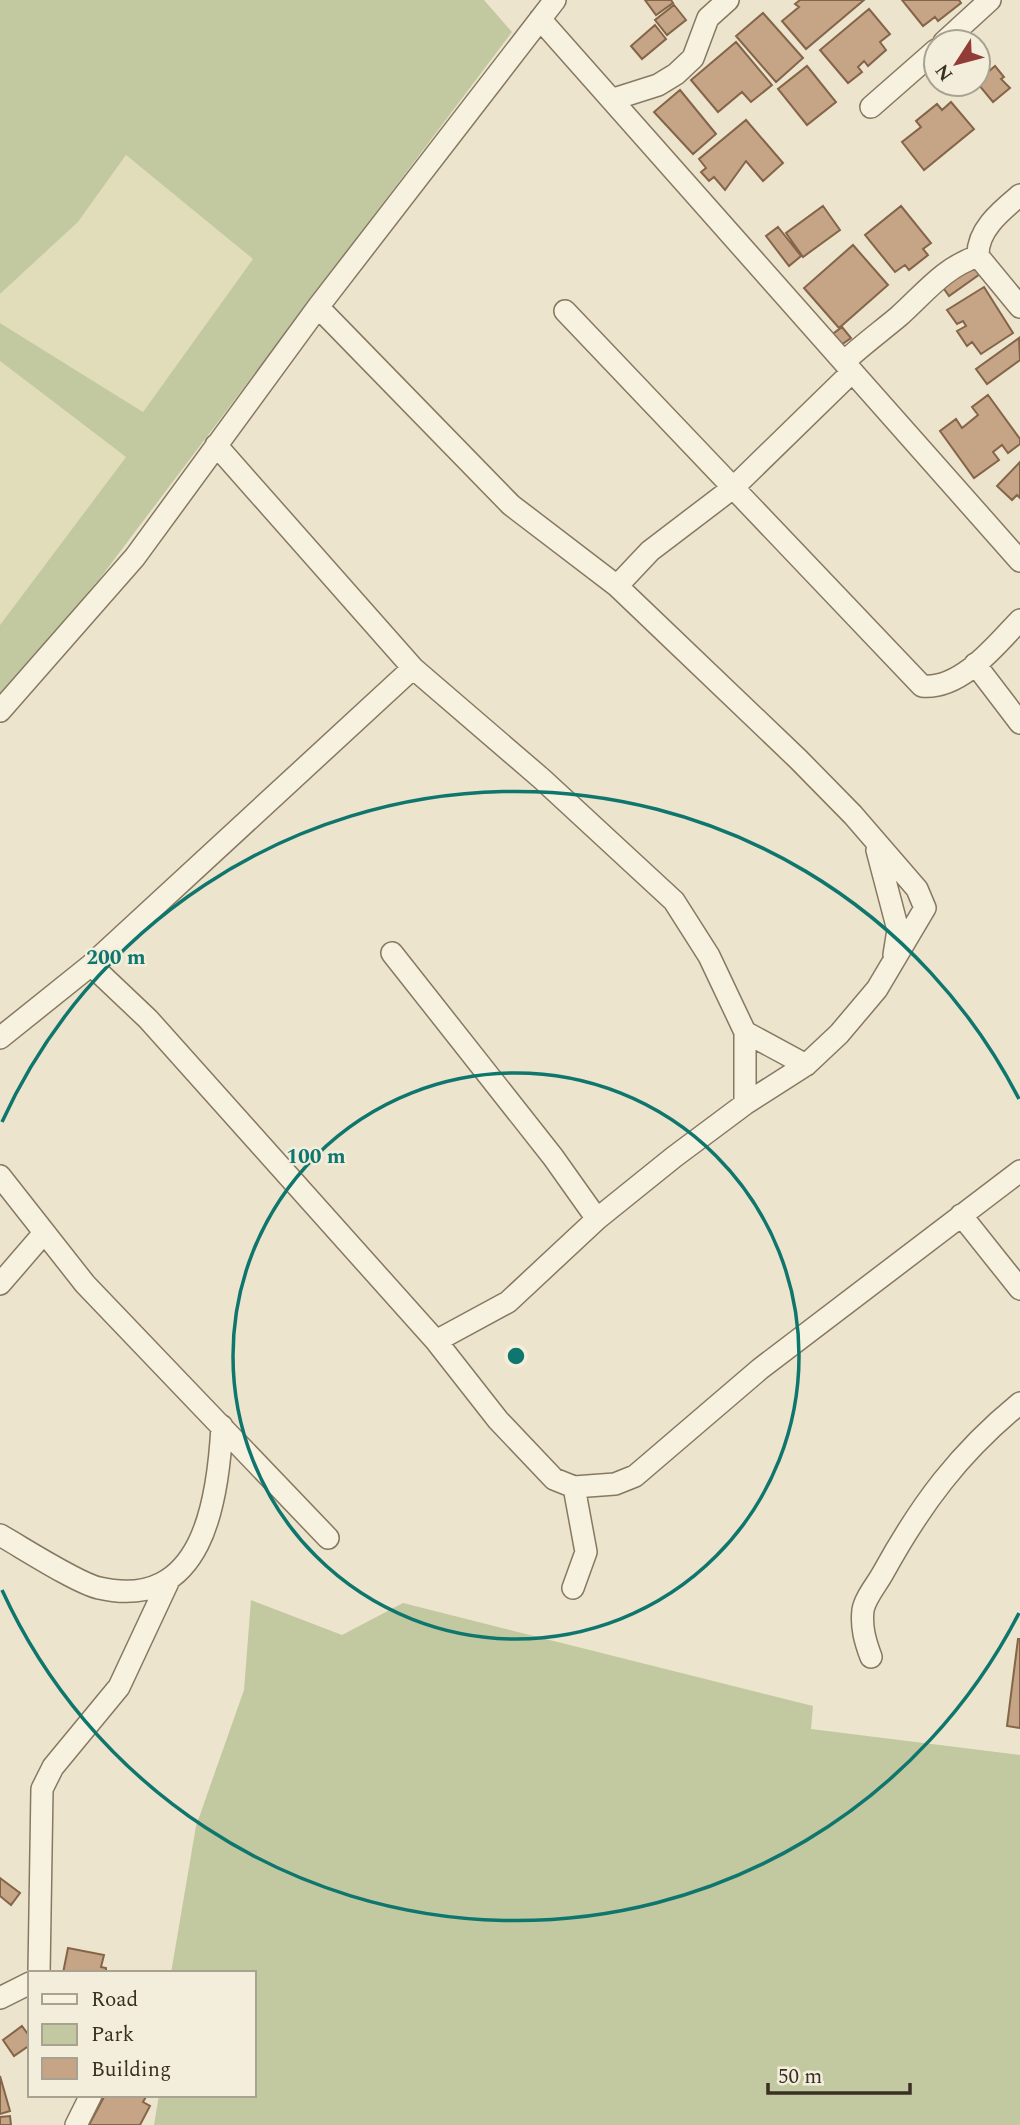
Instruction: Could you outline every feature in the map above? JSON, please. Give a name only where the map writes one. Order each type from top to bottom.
[{"type":"street","points":[[0,711],[135,557],[318,307],[555,0]]},
{"type":"street","points":[[614,99],[658,85],[676,74],[693,58],[708,18],[728,0]]},
{"type":"street","points":[[959,28],[990,0]]},
{"type":"street","points":[[540,19],[614,99],[1020,561]]},
{"type":"street","points":[[871,107],[922,62]]},
{"type":"street","points":[[1020,195],[993,220],[978,242],[978,256],[1020,307]]},
{"type":"street","points":[[617,586],[650,551],[734,487],[930,283],[956,263],[978,256]]},
{"type":"street","points":[[318,307],[511,505],[617,586],[798,759],[917,889],[925,908],[891,967],[839,1034],[806,1065],[745,1104],[597,1219],[508,1302],[436,1341]]},
{"type":"street","points":[[565,311],[922,686],[942,684],[975,664],[1020,620]]},
{"type":"street","points":[[216,445],[413,668],[542,779],[674,901],[709,956],[745,1032],[745,1104]]},
{"type":"street","points":[[975,664],[1020,723]]},
{"type":"street","points":[[0,1038],[91,965],[413,668]]},
{"type":"street","points":[[877,844],[898,930],[891,967]]},
{"type":"street","points":[[392,953],[553,1157],[597,1219]]},
{"type":"street","points":[[91,965],[148,1019],[436,1341],[498,1420],[554,1479],[574,1488],[615,1484],[635,1476],[760,1369],[961,1215],[978,1206],[1020,1171]]},
{"type":"street","points":[[745,1032],[806,1065]]},
{"type":"street","points":[[0,1176],[85,1284],[328,1538]]},
{"type":"street","points":[[961,1215],[1020,1289]]},
{"type":"street","points":[[0,1284],[44,1233]]},
{"type":"street","points":[[871,1657],[863,1636],[863,1608],[908,1526],[942,1479],[988,1430],[1020,1403]]},
{"type":"street","points":[[38,1971],[42,1789],[53,1767],[119,1687],[169,1580],[202,1540],[219,1479],[222,1426]]},
{"type":"street","points":[[573,1588],[586,1552],[574,1488]]},
{"type":"street","points":[[0,1535],[98,1588],[141,1591],[169,1580]]},
{"type":"street","points":[[0,1998],[28,1984]]},
{"type":"street","points":[[76,2125],[89,2097]]},
{"type":"shaded area","points":[[126,155],[254,259],[143,412],[0,323],[0,294],[78,222]]},
{"type":"shaded area","points":[[0,361],[126,457],[0,625]]},
{"type":"green space","points":[[0,0],[484,0],[512,32],[101,577],[0,698],[0,625],[126,457],[0,361],[0,323],[143,412],[253,259],[126,155],[78,222],[0,294]]},
{"type":"green space","points":[[251,1600],[342,1635],[403,1603],[813,1706],[811,1729],[1020,1755],[1020,2125],[154,2125],[159,2097],[256,2097],[256,1971],[171,1971],[196,1826],[244,1690]]},
{"type":"building","points":[[645,0],[671,0],[673,3],[656,15]]},
{"type":"building","points":[[800,0],[864,0],[806,49],[782,21],[799,7],[795,4]]},
{"type":"building","points":[[902,0],[959,0],[961,3],[938,21],[935,17],[923,26]]},
{"type":"building","points":[[674,5],[686,20],[667,35],[655,20]]},
{"type":"building","points":[[869,9],[890,34],[880,42],[886,50],[868,66],[864,61],[858,67],[862,72],[848,83],[820,50]]},
{"type":"building","points":[[763,13],[803,58],[776,82],[736,36]]},
{"type":"building","points":[[655,25],[666,39],[642,59],[631,46]]},
{"type":"building","points":[[736,42],[772,85],[751,102],[742,92],[718,112],[691,80]]},
{"type":"building","points":[[807,66],[836,102],[807,125],[778,89]]},
{"type":"building","points":[[995,66],[1004,77],[1001,79],[1010,88],[993,102],[990,98],[992,98],[992,69]]},
{"type":"building","points":[[680,90],[716,134],[693,154],[654,112]]},
{"type":"building","points":[[951,102],[974,129],[924,170],[902,142],[921,127],[916,121],[937,104],[942,110]]},
{"type":"building","points":[[746,120],[783,163],[763,181],[746,161],[725,190],[714,177],[709,181],[701,172],[706,168],[699,159]]},
{"type":"building","points":[[823,206],[840,230],[803,257],[786,233]]},
{"type":"building","points":[[901,206],[931,243],[923,249],[928,255],[909,270],[905,265],[895,272],[865,235]]},
{"type":"building","points":[[778,227],[801,256],[789,266],[766,236]]},
{"type":"building","points":[[853,245],[888,285],[839,328],[804,288]]},
{"type":"building","points":[[973,265],[980,274],[949,296],[942,286]]},
{"type":"building","points":[[984,287],[1013,333],[981,354],[972,342],[967,346],[957,331],[966,326],[963,321],[957,324],[947,310]]},
{"type":"building","points":[[842,327],[851,338],[838,347],[830,336]]},
{"type":"building","points":[[1019,338],[1020,360],[987,384],[976,369]]},
{"type":"building","points":[[988,395],[1020,439],[1020,444],[1008,453],[1002,445],[993,452],[999,460],[974,478],[940,431],[956,419],[962,428],[978,415],[972,407]]},
{"type":"building","points":[[1020,462],[1020,498],[1017,495],[1012,500],[997,486]]},
{"type":"building","points":[[1020,1639],[1020,1728],[1007,1726]]},
{"type":"building","points":[[0,1878],[20,1893],[11,1905],[0,1896]]},
{"type":"building","points":[[68,1948],[104,1955],[101,1967],[106,1968],[106,1971],[63,1971]]},
{"type":"building","points":[[22,2026],[28,2034],[28,2046],[14,2056],[3,2040]]},
{"type":"building","points":[[0,2076],[10,2111],[0,2114]]},
{"type":"building","points":[[104,2097],[146,2097],[143,2102],[150,2106],[140,2125],[89,2125]]},
{"type":"building","points":[[10,2116],[11,2125],[0,2125],[0,2117]]}]
